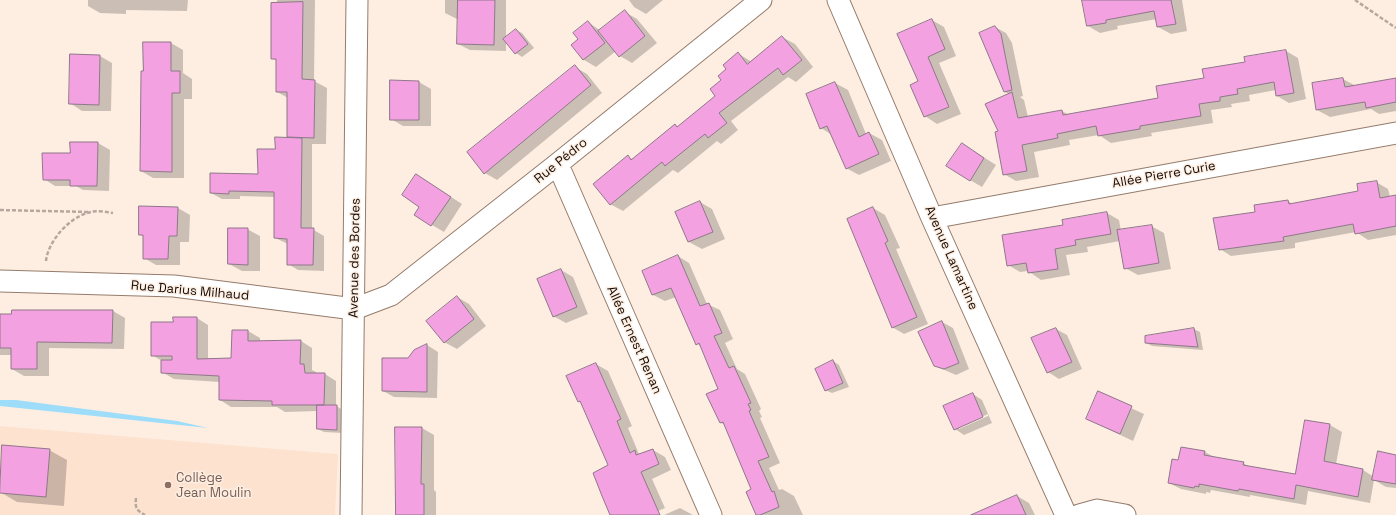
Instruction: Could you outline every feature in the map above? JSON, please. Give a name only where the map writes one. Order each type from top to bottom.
[{"type":"street","name":"Avenue des Bordes","points":[[351,515],[357,0]]},
{"type":"street","name":"Rue Pédro","points":[[354,309],[391,295],[555,166],[761,0]]},
{"type":"street","name":"Avenue Lamartine","points":[[838,0],[932,218],[1066,515]]},
{"type":"street","name":"Allée Pierre Curie","points":[[932,218],[1396,133]]},
{"type":"street","name":"Allée Ernest Renan","points":[[555,166],[564,178],[711,515]]},
{"type":"street","name":"Rue Darius Milhaud","points":[[0,281],[174,286],[354,309]]},
{"type":"street","points":[[1079,515],[1097,510],[1125,515]]},
{"type":"path","points":[[1355,0],[1396,28]]},
{"type":"path","points":[[0,210],[113,213]]},
{"type":"path","points":[[45,282],[46,258],[50,246],[67,226],[91,212]]},
{"type":"path","points":[[136,498],[135,508],[145,515]]},
{"type":"shaded area","name":"Collège Jean Moulin","points":[[0,426],[338,454],[335,515],[0,515]]},
{"type":"water","points":[[0,400],[16,400],[177,421],[208,428],[0,406]]},
{"type":"building","points":[[458,0],[495,0],[494,45],[457,44]]},
{"type":"building","points":[[1082,0],[1171,0],[1176,24],[1157,27],[1154,11],[1106,20],[1106,23],[1087,26]]},
{"type":"building","points":[[303,2],[302,79],[315,80],[314,138],[287,137],[287,92],[276,92],[276,59],[271,59],[271,3]]},
{"type":"building","points":[[625,10],[645,36],[619,57],[598,31]]},
{"type":"building","points":[[932,19],[945,49],[928,57],[949,107],[924,117],[910,85],[918,81],[897,34]]},
{"type":"building","points":[[588,21],[605,43],[583,60],[571,45],[578,39],[573,33]]},
{"type":"building","points":[[995,26],[1001,34],[1012,90],[1004,92],[979,33]]},
{"type":"building","points":[[516,29],[528,44],[515,54],[503,39]]},
{"type":"building","points":[[782,36],[802,60],[783,75],[778,68],[719,113],[727,123],[708,138],[705,134],[665,166],[662,162],[610,205],[593,184],[628,155],[631,160],[675,124],[677,127],[715,96],[710,89],[721,80],[718,76],[726,69],[723,65],[738,52],[747,64]]},
{"type":"building","points":[[143,42],[171,42],[171,71],[180,71],[180,93],[172,93],[172,172],[140,171],[141,71],[143,71]]},
{"type":"building","points":[[1286,50],[1294,93],[1276,96],[1274,82],[1237,89],[1238,94],[1220,97],[1220,101],[1199,104],[1201,116],[1140,126],[1140,129],[1098,136],[1096,126],[1057,134],[1058,138],[1022,145],[1027,171],[1003,175],[995,132],[998,131],[985,104],[1012,92],[1018,118],[1062,110],[1063,115],[1158,98],[1156,86],[1204,78],[1202,69],[1245,62],[1244,57]]},
{"type":"building","points":[[70,54],[100,55],[99,105],[69,104]]},
{"type":"building","points":[[575,65],[591,85],[484,174],[467,152]]},
{"type":"building","points":[[1343,78],[1345,87],[1396,78],[1396,102],[1366,108],[1365,102],[1316,110],[1312,83]]},
{"type":"building","points":[[390,80],[419,81],[419,120],[390,120]]},
{"type":"building","points":[[835,82],[859,137],[869,132],[879,154],[846,169],[827,126],[820,129],[806,94]]},
{"type":"building","points":[[275,137],[302,138],[301,228],[314,228],[313,265],[287,265],[287,239],[274,238],[274,192],[229,191],[229,194],[210,193],[210,173],[258,174],[257,149],[275,149]]},
{"type":"building","points":[[70,142],[98,142],[97,186],[70,186],[70,180],[43,180],[42,153],[70,153]]},
{"type":"building","points":[[962,143],[984,158],[970,181],[946,166]]},
{"type":"building","points":[[416,174],[451,197],[431,226],[414,215],[419,207],[402,195]]},
{"type":"building","points":[[1377,181],[1380,198],[1396,195],[1396,226],[1355,234],[1353,224],[1283,237],[1284,241],[1219,250],[1213,218],[1255,212],[1254,205],[1288,200],[1289,204],[1358,191],[1357,184]]},
{"type":"building","points":[[700,201],[713,232],[688,242],[675,212]]},
{"type":"building","points":[[139,206],[178,207],[177,236],[169,236],[168,259],[143,259],[143,235],[139,235]]},
{"type":"building","points":[[873,207],[888,241],[885,243],[917,317],[892,328],[847,219]]},
{"type":"building","points":[[1107,212],[1111,234],[1075,240],[1076,245],[1055,249],[1058,269],[1028,273],[1026,263],[1007,266],[1002,235],[1063,225],[1062,220]]},
{"type":"building","points":[[1152,225],[1159,263],[1124,269],[1117,230]]},
{"type":"building","points":[[228,228],[248,228],[248,265],[228,264]]},
{"type":"building","points":[[678,255],[700,306],[709,303],[722,333],[714,336],[729,368],[734,366],[751,403],[748,404],[751,410],[749,411],[769,457],[758,461],[772,492],[774,491],[779,507],[760,515],[756,515],[746,492],[751,489],[723,422],[720,423],[706,394],[718,389],[699,343],[696,345],[671,288],[652,295],[642,271]]},
{"type":"building","points":[[561,269],[577,307],[553,317],[537,279]]},
{"type":"building","points":[[457,296],[474,319],[444,343],[426,321]]},
{"type":"building","points":[[12,310],[113,310],[112,343],[37,342],[37,369],[11,369],[11,348],[0,348],[0,314],[11,314]]},
{"type":"building","points":[[173,317],[197,317],[197,359],[231,358],[232,330],[248,330],[248,341],[301,340],[300,364],[304,364],[305,373],[325,373],[324,405],[272,405],[272,401],[219,400],[219,376],[161,373],[161,360],[172,360],[172,356],[151,356],[151,322],[173,322]]},
{"type":"building","points":[[942,321],[959,363],[944,369],[934,366],[918,332]]},
{"type":"building","points":[[1056,328],[1072,362],[1047,373],[1031,338]]},
{"type":"building","points":[[1194,328],[1198,347],[1145,343],[1145,336]]},
{"type":"building","points":[[427,344],[427,392],[382,391],[382,358],[408,358],[414,350]]},
{"type":"building","points":[[833,360],[843,383],[825,391],[815,369]]},
{"type":"building","points":[[596,363],[621,419],[617,421],[630,453],[635,450],[636,455],[653,449],[659,464],[641,472],[660,515],[610,515],[602,496],[593,473],[608,465],[580,401],[578,402],[566,376]]},
{"type":"building","points":[[1098,391],[1132,406],[1120,434],[1086,419]]},
{"type":"building","points":[[973,393],[983,417],[954,430],[943,406]]},
{"type":"building","points":[[317,405],[337,405],[337,430],[317,429]]},
{"type":"building","points":[[1305,420],[1330,424],[1324,461],[1363,469],[1358,497],[1296,485],[1294,499],[1239,489],[1238,491],[1199,484],[1199,487],[1195,486],[1194,488],[1168,483],[1172,459],[1178,460],[1181,447],[1205,451],[1204,455],[1244,462],[1243,465],[1295,474]]},
{"type":"building","points":[[395,427],[422,427],[421,484],[424,484],[424,515],[396,515]]},
{"type":"building","points":[[2,445],[50,449],[46,497],[0,493]]},
{"type":"building","points":[[1378,451],[1396,455],[1396,484],[1372,480]]},
{"type":"building","points":[[1017,495],[1026,515],[971,515]]},
{"type":"place","name":"Collège Jean Moulin","points":[[168,485]]}]
